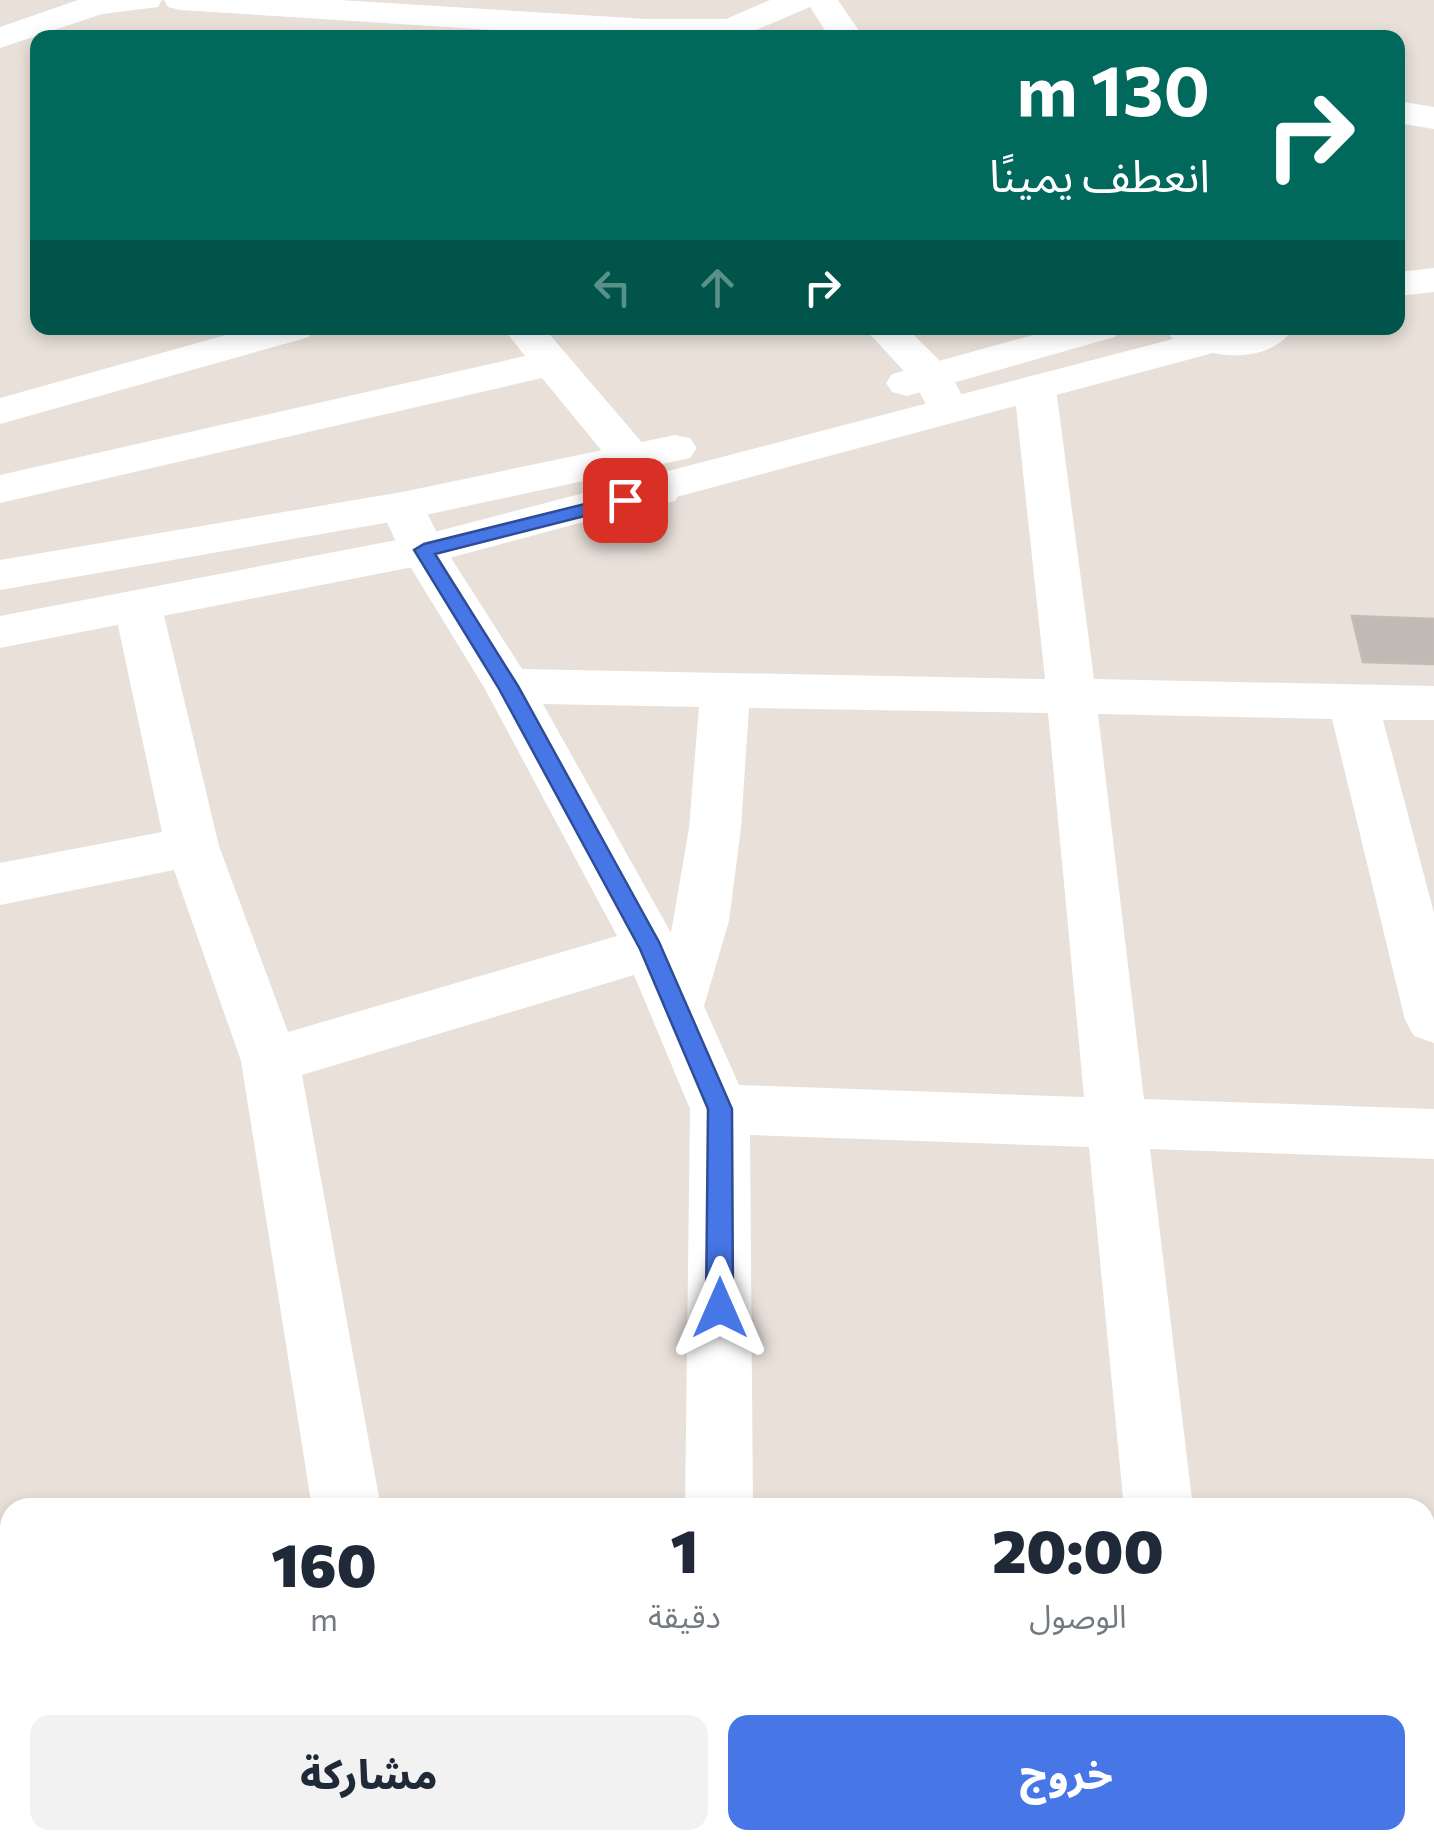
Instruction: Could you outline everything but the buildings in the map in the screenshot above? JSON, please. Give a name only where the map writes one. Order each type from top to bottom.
[{"type":"street","points":[[0,11],[146,0]]},
{"type":"street","points":[[180,0],[270,22],[382,17],[585,30]]},
{"type":"street","points":[[822,0],[842,30]]},
{"type":"street","points":[[715,30],[732,29],[783,3],[793,30]]},
{"type":"street","points":[[0,38],[98,4]]},
{"type":"street","points":[[1405,113],[1434,118]]},
{"type":"street","points":[[1405,283],[1434,280]]},
{"type":"street","points":[[1405,314],[1434,312]]},
{"type":"street","points":[[0,411],[270,335]]},
{"type":"street","points":[[528,335],[644,476]]},
{"type":"street","points":[[890,335],[941,393]]},
{"type":"street","points":[[0,632],[138,607],[413,528],[644,476],[941,393],[1084,335]]},
{"type":"street","points":[[941,393],[1035,388],[1194,335]]},
{"type":"street","points":[[1203,335],[1247,343],[1266,335]]},
{"type":"street","points":[[0,489],[550,363]]},
{"type":"street","points":[[1035,388],[1074,694],[1114,1124],[1158,1498]]},
{"type":"street","points":[[0,575],[413,528]]},
{"type":"street","points":[[413,528],[508,686],[651,948],[720,1109],[720,1498]]},
{"type":"street","points":[[138,607],[192,846],[270,1061],[344,1498]]},
{"type":"street","points":[[508,686],[1434,703]]},
{"type":"street","points":[[676,1006],[702,920],[715,828],[725,688]]},
{"type":"street","points":[[1353,702],[1434,1020]]},
{"type":"street","points":[[0,884],[192,846]]},
{"type":"street","points":[[270,1061],[651,948]]},
{"type":"street","points":[[720,1109],[1114,1124],[1250,1124],[1434,1134]]},
{"type":"route","points":[[625,500],[424,550],[508,686],[651,948],[720,1109],[720,1308]]}]
